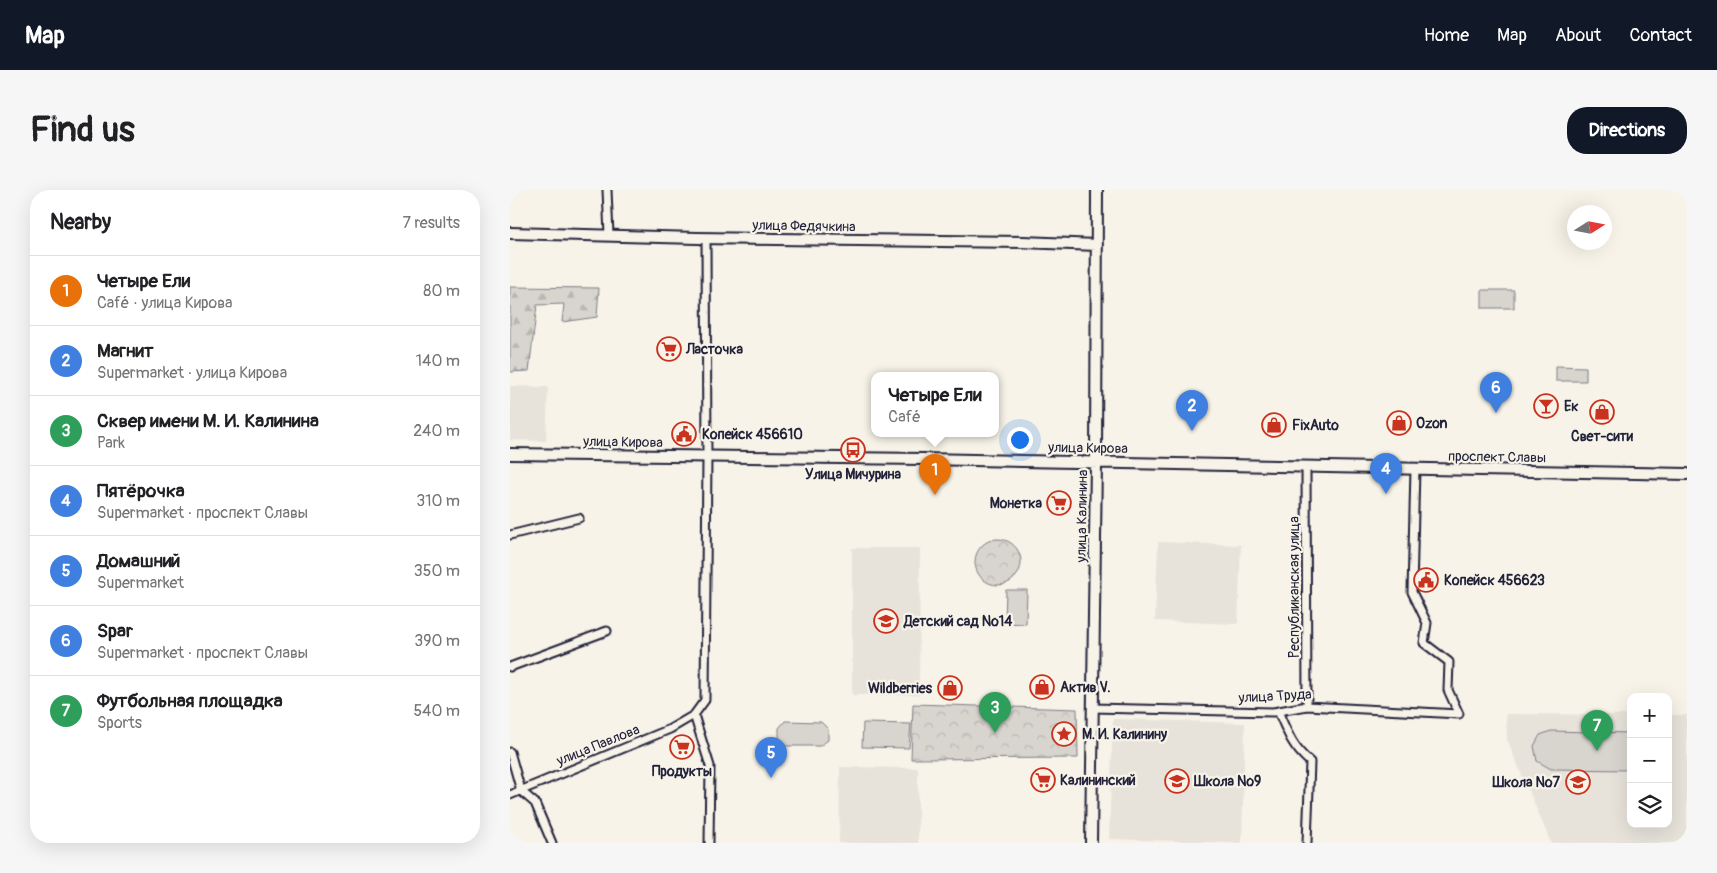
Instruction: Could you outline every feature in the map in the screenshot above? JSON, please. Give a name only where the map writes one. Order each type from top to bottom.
[{"type":"street","points":[[607,190],[609,235]]},
{"type":"street","name":"улица Калинина","points":[[1091,843],[1097,190]]},
{"type":"street","name":"улица Федячкина","points":[[510,233],[1097,245]]},
{"type":"street","points":[[706,238],[705,700],[694,715],[710,766],[709,843]]},
{"type":"street","name":"улица Кирова","points":[[510,454],[1096,462],[1306,467]]},
{"type":"street","name":"проспект Славы","points":[[1306,467],[1687,474]]},
{"type":"street","name":"Республиканская улица","points":[[1306,467],[1307,706]]},
{"type":"street","name":"улица Труда","points":[[1092,708],[1278,711],[1307,706],[1459,714],[1448,690],[1449,662],[1424,644],[1427,623],[1412,592],[1415,469]]},
{"type":"street","points":[[510,535],[579,518]]},
{"type":"street","points":[[510,667],[607,630]]},
{"type":"street","points":[[1278,711],[1289,739],[1298,753],[1310,762],[1307,843]]},
{"type":"street","name":"улица Павлова","points":[[510,795],[670,729],[694,715]]},
{"type":"street","points":[[510,752],[521,790],[535,803],[552,843]]},
{"type":"shaded area","points":[[510,386],[548,387],[546,441],[510,440]]},
{"type":"shaded area","points":[[1158,542],[1241,545],[1238,624],[1155,621]]},
{"type":"shaded area","name":"Детский сад №14","points":[[852,548],[920,548],[919,695],[852,695]]},
{"type":"shaded area","name":"Школа №7","points":[[1506,714],[1627,715],[1627,828],[1672,828],[1672,715],[1687,715],[1687,843],[1551,843],[1507,740]]},
{"type":"shaded area","name":"Школа №9","points":[[1113,719],[1245,723],[1242,843],[1109,839]]},
{"type":"shaded area","points":[[840,767],[918,768],[918,843],[839,843]]},
{"type":"green space","points":[[510,287],[599,288],[597,317],[562,322],[564,304],[537,305],[529,371],[510,372]]},
{"type":"green space","points":[[1482,290],[1514,290],[1514,308],[1482,308]]},
{"type":"green space","points":[[1556,366],[1586,367],[1586,381],[1556,381]]},
{"type":"green space","points":[[1003,539],[1015,545],[1020,553],[1020,571],[1015,579],[1007,584],[993,585],[981,579],[976,571],[975,557],[981,545],[989,540]]},
{"type":"green space","points":[[1006,590],[1027,590],[1026,624],[1005,623]]},
{"type":"green space","points":[[913,704],[1077,709],[1078,758],[911,759]]},
{"type":"green space","points":[[785,721],[821,722],[828,729],[828,740],[820,746],[785,746],[779,739],[779,728]]},
{"type":"green space","points":[[863,723],[911,724],[909,748],[862,747]]},
{"type":"green space","points":[[1551,731],[1627,733],[1627,770],[1551,769],[1537,761],[1534,746],[1540,735]]},
{"type":"place","name":"Ласточка","points":[[669,349]]},
{"type":"place","name":"Ек","points":[[1546,406]]},
{"type":"place","name":"Свет-сити","points":[[1602,412]]},
{"type":"place","name":"Spar","points":[[1496,413]]},
{"type":"place","name":"Ozon","points":[[1399,423]]},
{"type":"place","name":"FixAuto","points":[[1274,425]]},
{"type":"place","name":"Магнит","points":[[1192,431]]},
{"type":"place","name":"Копейск 456610","points":[[684,434]]},
{"type":"place","name":"Улица Мичурина","points":[[853,450]]},
{"type":"place","name":"Пятёрочка","points":[[1386,494]]},
{"type":"place","name":"Четыре Ели","points":[[935,495]]},
{"type":"place","name":"Монетка","points":[[1059,503]]},
{"type":"place","name":"Копейск 456623","points":[[1426,580]]},
{"type":"place","name":"Детский сад №14","points":[[886,621]]},
{"type":"place","name":"Актив V.","points":[[1042,687]]},
{"type":"place","name":"Wildberries","points":[[950,688]]},
{"type":"place","name":"Сквер имени М. И. Калинина","points":[[995,733]]},
{"type":"place","name":"М. И. Калинину","points":[[1064,734]]},
{"type":"place","name":"Продукты","points":[[682,747]]},
{"type":"place","name":"Футбольная площадка","points":[[1597,751]]},
{"type":"place","name":"Домашний","points":[[771,778]]},
{"type":"place","name":"Калининский","points":[[1043,780]]},
{"type":"place","name":"Школа №9","points":[[1177,781]]},
{"type":"place","name":"Школа №7","points":[[1578,782]]}]
